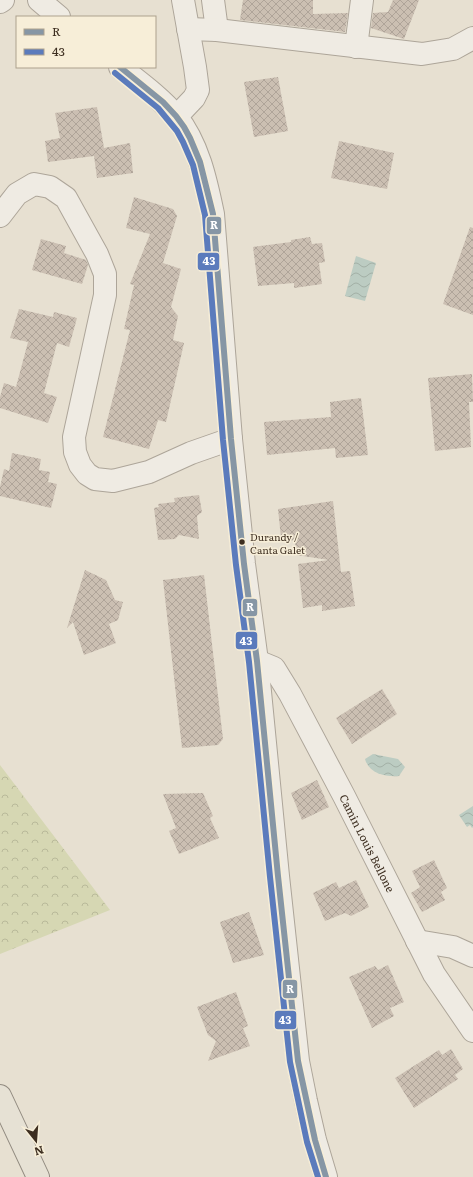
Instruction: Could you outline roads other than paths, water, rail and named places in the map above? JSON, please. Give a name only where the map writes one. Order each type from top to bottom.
[{"type":"main road","points":[[0,1096],[38,1177]]},
{"type":"street","points":[[39,0],[58,16]]},
{"type":"street","points":[[176,116],[194,98],[198,90],[182,0]]},
{"type":"street","points":[[213,0],[217,30]]},
{"type":"street","points":[[356,47],[362,0]]},
{"type":"street","points":[[188,29],[217,30],[422,54],[453,49],[473,38]]},
{"type":"street","points":[[121,68],[158,98],[176,116],[188,134],[207,183],[213,214],[231,439],[244,564],[257,662],[298,1061],[306,1101],[326,1177]]},
{"type":"street","points":[[0,216],[17,194],[34,184],[50,187],[66,198],[97,254],[105,274],[105,295],[74,438],[75,452],[80,466],[87,474],[96,479],[113,481],[149,472],[191,453],[231,439]]},
{"type":"street","name":"Camin Louis Bellone","points":[[257,662],[274,668],[290,694],[344,796],[434,974],[473,1031]]},
{"type":"street","points":[[417,940],[452,947],[473,956]]},
{"type":"water","points":[[356,256],[376,263],[365,301],[345,296]]},
{"type":"water","points":[[373,754],[398,759],[405,767],[399,776],[379,774],[370,768],[365,759]]},
{"type":"water","points":[[473,806],[472,828],[470,825],[467,827],[459,815]]},
{"type":"place","name":"Durandy / Canta Galet","points":[[242,542]]}]
